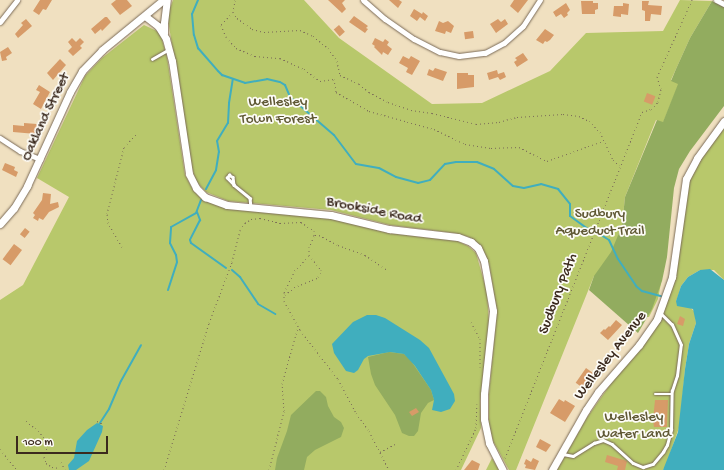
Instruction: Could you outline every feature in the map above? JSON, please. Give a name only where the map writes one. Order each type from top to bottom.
[{"type":"street","points":[[0,22],[17,0]]},
{"type":"street","name":"Oakland Street","points":[[0,224],[18,203],[40,160],[70,92],[82,71],[102,50],[163,0]]},
{"type":"street","name":"Brookside Road","points":[[167,0],[164,23],[165,35],[169,49],[188,168],[192,181],[197,190],[209,199],[227,205],[330,214],[389,229],[458,238],[470,242],[478,248],[484,261],[493,311],[484,394],[484,419],[489,443],[502,469]]},
{"type":"street","points":[[364,0],[385,19],[414,39],[440,52],[464,56],[490,51],[509,40],[523,26],[540,0]]},
{"type":"street","points":[[716,0],[724,4]]},
{"type":"street","name":"Brookside Road","points":[[145,16],[158,26],[165,35]]},
{"type":"street","name":"Wellesley Avenue","points":[[552,470],[561,452],[591,403],[649,332],[660,313],[670,287],[676,260],[686,179],[694,163],[724,122]]},
{"type":"street","points":[[0,138],[20,151],[40,160]]},
{"type":"lane","points":[[152,59],[169,49]]},
{"type":"lane","points":[[234,185],[250,198],[251,207]]},
{"type":"lane","points":[[561,452],[567,456],[573,456],[594,443],[603,440],[612,444],[636,465],[643,467],[650,466],[660,457],[667,445],[672,426],[672,394],[677,376],[681,343],[670,322],[660,313]]},
{"type":"lane","points":[[655,394],[672,394]]},
{"type":"path","points":[[235,0],[234,12],[237,18],[252,29],[264,32],[300,30],[313,36],[328,48],[337,62],[340,75],[359,84],[369,92],[388,102],[411,110],[432,113],[476,124],[499,122],[517,117],[563,114],[579,116],[589,121],[600,132],[612,160],[620,166]]},
{"type":"path","name":"Sudbury Path","points":[[502,469],[642,112],[651,109],[658,102],[661,89],[656,77],[681,20],[692,0]]},
{"type":"path","points":[[234,12],[221,25],[226,37],[236,48],[255,56],[280,58],[304,69],[320,81],[334,79],[336,92],[369,111],[434,128],[465,144],[491,148],[519,146],[547,161],[604,141]]},
{"type":"path","points":[[122,247],[108,223],[107,214],[124,147],[136,134]]},
{"type":"path","points":[[164,470],[209,323],[232,262],[238,238],[244,224],[254,218],[280,223],[297,222],[308,226],[313,230],[314,235],[309,245],[310,255],[321,270],[321,274],[316,279],[295,287],[283,296]]},
{"type":"path","points":[[314,235],[319,235],[338,246],[365,255],[387,270]]},
{"type":"path","points":[[310,255],[297,268],[283,296],[285,304],[298,327],[338,379],[356,413],[369,430],[388,470]]},
{"type":"path","points":[[471,322],[480,339],[480,371]]},
{"type":"path","points":[[269,470],[284,411],[282,384],[298,327]]},
{"type":"path","points":[[456,470],[476,428],[477,403]]},
{"type":"path","points":[[26,421],[36,428],[46,439],[48,445],[44,457],[46,463],[52,468],[60,468]]},
{"type":"path","points":[[97,421],[103,424]]},
{"type":"path","points":[[380,452],[397,443]]},
{"type":"path","points":[[0,450],[16,470]]},
{"type":"path","points":[[61,462],[65,469]]},
{"type":"path","points":[[58,470],[62,466]]},
{"type":"green space","name":"Wellesley Town Forest","points":[[173,0],[304,0],[339,38],[432,104],[482,103],[550,71],[586,33],[663,31],[680,0],[712,1],[690,38],[671,80],[679,83],[663,123],[656,120],[625,197],[622,226],[618,236],[661,283],[658,299],[649,317],[646,317],[594,276],[516,470],[509,470],[493,441],[489,425],[489,394],[497,311],[489,264],[481,246],[469,237],[454,233],[390,225],[331,210],[228,201],[206,192],[196,181],[192,168],[168,20],[169,11]]},
{"type":"green space","points":[[712,1],[724,7],[724,106],[690,151],[679,169],[674,188],[667,257],[662,281],[652,309],[638,333],[589,290],[594,276],[611,252],[622,226],[625,197],[657,120],[663,122],[678,84],[671,81],[676,69],[690,38]]},
{"type":"green space","points":[[144,25],[159,32],[161,36],[167,57],[185,175],[193,190],[203,200],[227,209],[330,218],[388,233],[457,241],[468,246],[476,253],[487,292],[489,324],[480,401],[481,428],[461,470],[0,470],[0,300],[23,285],[69,197],[37,178],[85,76],[102,58]]},
{"type":"green space","name":"Wellesley Water Land","points":[[724,122],[724,280],[714,270],[700,270],[688,277],[681,286],[676,301],[690,307],[695,312],[696,323],[689,344],[685,369],[680,425],[666,465],[663,470],[557,470],[586,419],[619,372],[667,298],[687,176]]},
{"type":"green space","points":[[389,352],[404,354],[409,358],[431,390],[434,400],[428,403],[421,413],[418,431],[414,436],[409,436],[402,433],[395,415],[375,385],[371,374],[368,357]]},
{"type":"green space","points":[[316,391],[320,391],[326,397],[328,406],[334,417],[341,422],[344,428],[341,437],[315,450],[307,457],[304,470],[275,470],[277,458],[291,415]]},
{"type":"green space","points":[[492,458],[499,470],[486,470]]},
{"type":"water","points":[[710,269],[724,280],[724,470],[663,470],[678,432],[689,344],[696,323],[693,309],[677,306],[676,301],[681,286],[688,277],[700,270]]},
{"type":"water","points":[[367,315],[376,315],[385,318],[420,340],[429,348],[454,394],[455,401],[450,409],[441,412],[432,410],[434,400],[431,390],[415,366],[404,354],[390,352],[368,356],[354,373],[346,371],[334,353],[332,344],[353,322]]},
{"type":"water","points":[[97,423],[103,426],[102,432],[89,461],[76,470],[69,470],[68,465],[74,458],[77,441],[87,430]]},
{"type":"building","points":[[40,0],[52,0],[46,10],[43,9],[39,15],[33,11]]},
{"type":"building","points":[[116,0],[127,0],[132,6],[120,15],[111,4]]},
{"type":"building","points":[[328,0],[345,0],[342,3],[346,9],[342,13]]},
{"type":"building","points":[[389,0],[399,0],[402,2],[398,8]]},
{"type":"building","points":[[514,0],[528,0],[518,13],[510,6]]},
{"type":"building","points":[[581,1],[593,1],[593,3],[598,3],[598,9],[595,10],[595,14],[582,14]]},
{"type":"building","points":[[642,1],[649,1],[648,5],[662,6],[661,15],[651,14],[650,21],[645,21],[645,11],[642,10]]},
{"type":"building","points":[[566,3],[570,10],[567,13],[568,15],[564,18],[561,14],[556,17],[553,12]]},
{"type":"building","points":[[623,3],[629,4],[628,15],[621,14],[621,17],[613,16],[614,6],[623,6]]},
{"type":"building","points":[[414,9],[422,14],[423,12],[428,16],[425,21],[420,17],[417,21],[410,16]]},
{"type":"building","points":[[354,16],[368,26],[365,33],[349,22]]},
{"type":"building","points":[[107,17],[111,22],[102,31],[101,29],[95,34],[91,29]]},
{"type":"building","points":[[26,19],[32,26],[18,38],[15,34],[23,25],[21,23]]},
{"type":"building","points":[[498,19],[501,22],[505,19],[508,24],[496,33],[490,24]]},
{"type":"building","points":[[439,21],[443,23],[448,21],[454,26],[451,33],[446,31],[445,34],[435,31]]},
{"type":"building","points":[[339,25],[345,32],[340,36],[334,30]]},
{"type":"building","points":[[545,29],[554,35],[550,40],[547,42],[545,41],[543,44],[536,40]]},
{"type":"building","points":[[473,31],[474,38],[465,39],[464,32]]},
{"type":"building","points":[[72,38],[76,42],[80,38],[84,42],[80,46],[82,48],[73,56],[68,51],[72,47],[68,42]]},
{"type":"building","points":[[375,38],[383,42],[385,39],[389,42],[387,45],[392,49],[388,55],[383,52],[382,55],[374,47],[375,46],[372,44]]},
{"type":"building","points":[[8,47],[12,53],[6,57],[7,60],[2,61],[0,52]]},
{"type":"building","points":[[523,53],[528,60],[517,67],[514,62],[517,60],[515,58]]},
{"type":"building","points":[[403,56],[409,59],[411,56],[420,61],[412,75],[406,72],[408,68],[399,63]]},
{"type":"building","points":[[60,59],[66,65],[53,80],[47,73]]},
{"type":"building","points":[[435,68],[447,72],[443,81],[427,75],[429,69],[433,71]]},
{"type":"building","points":[[497,70],[498,74],[504,72],[506,77],[500,80],[498,77],[489,80],[487,73]]},
{"type":"building","points":[[457,73],[468,73],[468,75],[474,75],[474,87],[457,89]]},
{"type":"building","points":[[39,85],[50,92],[41,109],[33,104],[40,92],[36,90]]},
{"type":"building","points":[[647,93],[655,96],[652,105],[644,101]]},
{"type":"building","points":[[24,123],[37,124],[36,134],[13,132],[13,125],[24,126]]},
{"type":"building","points":[[5,163],[15,167],[14,170],[18,172],[16,177],[2,170]]},
{"type":"building","points":[[43,193],[51,194],[50,204],[58,202],[59,207],[49,212],[43,220],[39,218],[38,221],[33,218],[35,215],[33,213],[42,200]]},
{"type":"building","points":[[25,228],[30,232],[25,238],[20,234]]},
{"type":"building","points":[[14,244],[22,250],[11,265],[3,259]]},
{"type":"building","points":[[680,316],[685,319],[683,326],[677,324]]},
{"type":"building","points":[[616,320],[622,325],[608,340],[600,333],[609,326],[610,327]]},
{"type":"building","points":[[586,368],[596,375],[586,390],[576,383]]},
{"type":"building","points":[[559,399],[564,402],[565,400],[575,406],[565,422],[550,413]]},
{"type":"building","points":[[655,400],[668,400],[667,427],[654,427],[653,420]]},
{"type":"building","points":[[416,408],[419,412],[412,416],[409,412]]},
{"type":"building","points":[[540,439],[551,445],[546,452],[536,447]]},
{"type":"building","points":[[607,455],[627,461],[625,470],[617,470],[618,466],[605,462]]},
{"type":"building","points":[[533,458],[539,461],[535,470],[525,468],[526,465],[524,464],[526,459],[531,462]]},
{"type":"building","points":[[472,460],[480,464],[478,470],[464,470]]},
{"type":"waterway","points":[[198,0],[192,14],[194,35],[198,48],[218,71],[222,75],[245,83],[267,79],[280,82],[285,85],[290,97],[334,135],[356,164],[379,168],[396,177],[418,183],[430,180],[445,164],[456,162],[477,162],[494,169],[513,186],[524,188],[541,184],[558,189],[570,204],[570,216],[592,232]]},
{"type":"waterway","points":[[206,189],[216,170],[219,152],[217,141],[228,123],[229,103],[233,79]]},
{"type":"waterway","points":[[168,290],[177,262],[176,255],[170,243],[171,227],[196,213],[201,200]]},
{"type":"waterway","points":[[197,212],[200,220],[190,240],[191,243],[226,268]]},
{"type":"waterway","points":[[601,235],[609,240],[618,259],[636,286],[642,291],[661,296]]},
{"type":"waterway","points":[[232,270],[240,277],[258,304],[275,314]]},
{"type":"waterway","points":[[98,426],[109,409],[121,381],[141,345]]},
{"type":"park label","name":"Sudbury Aqueduct Trail","points":[[600,222]]}]
